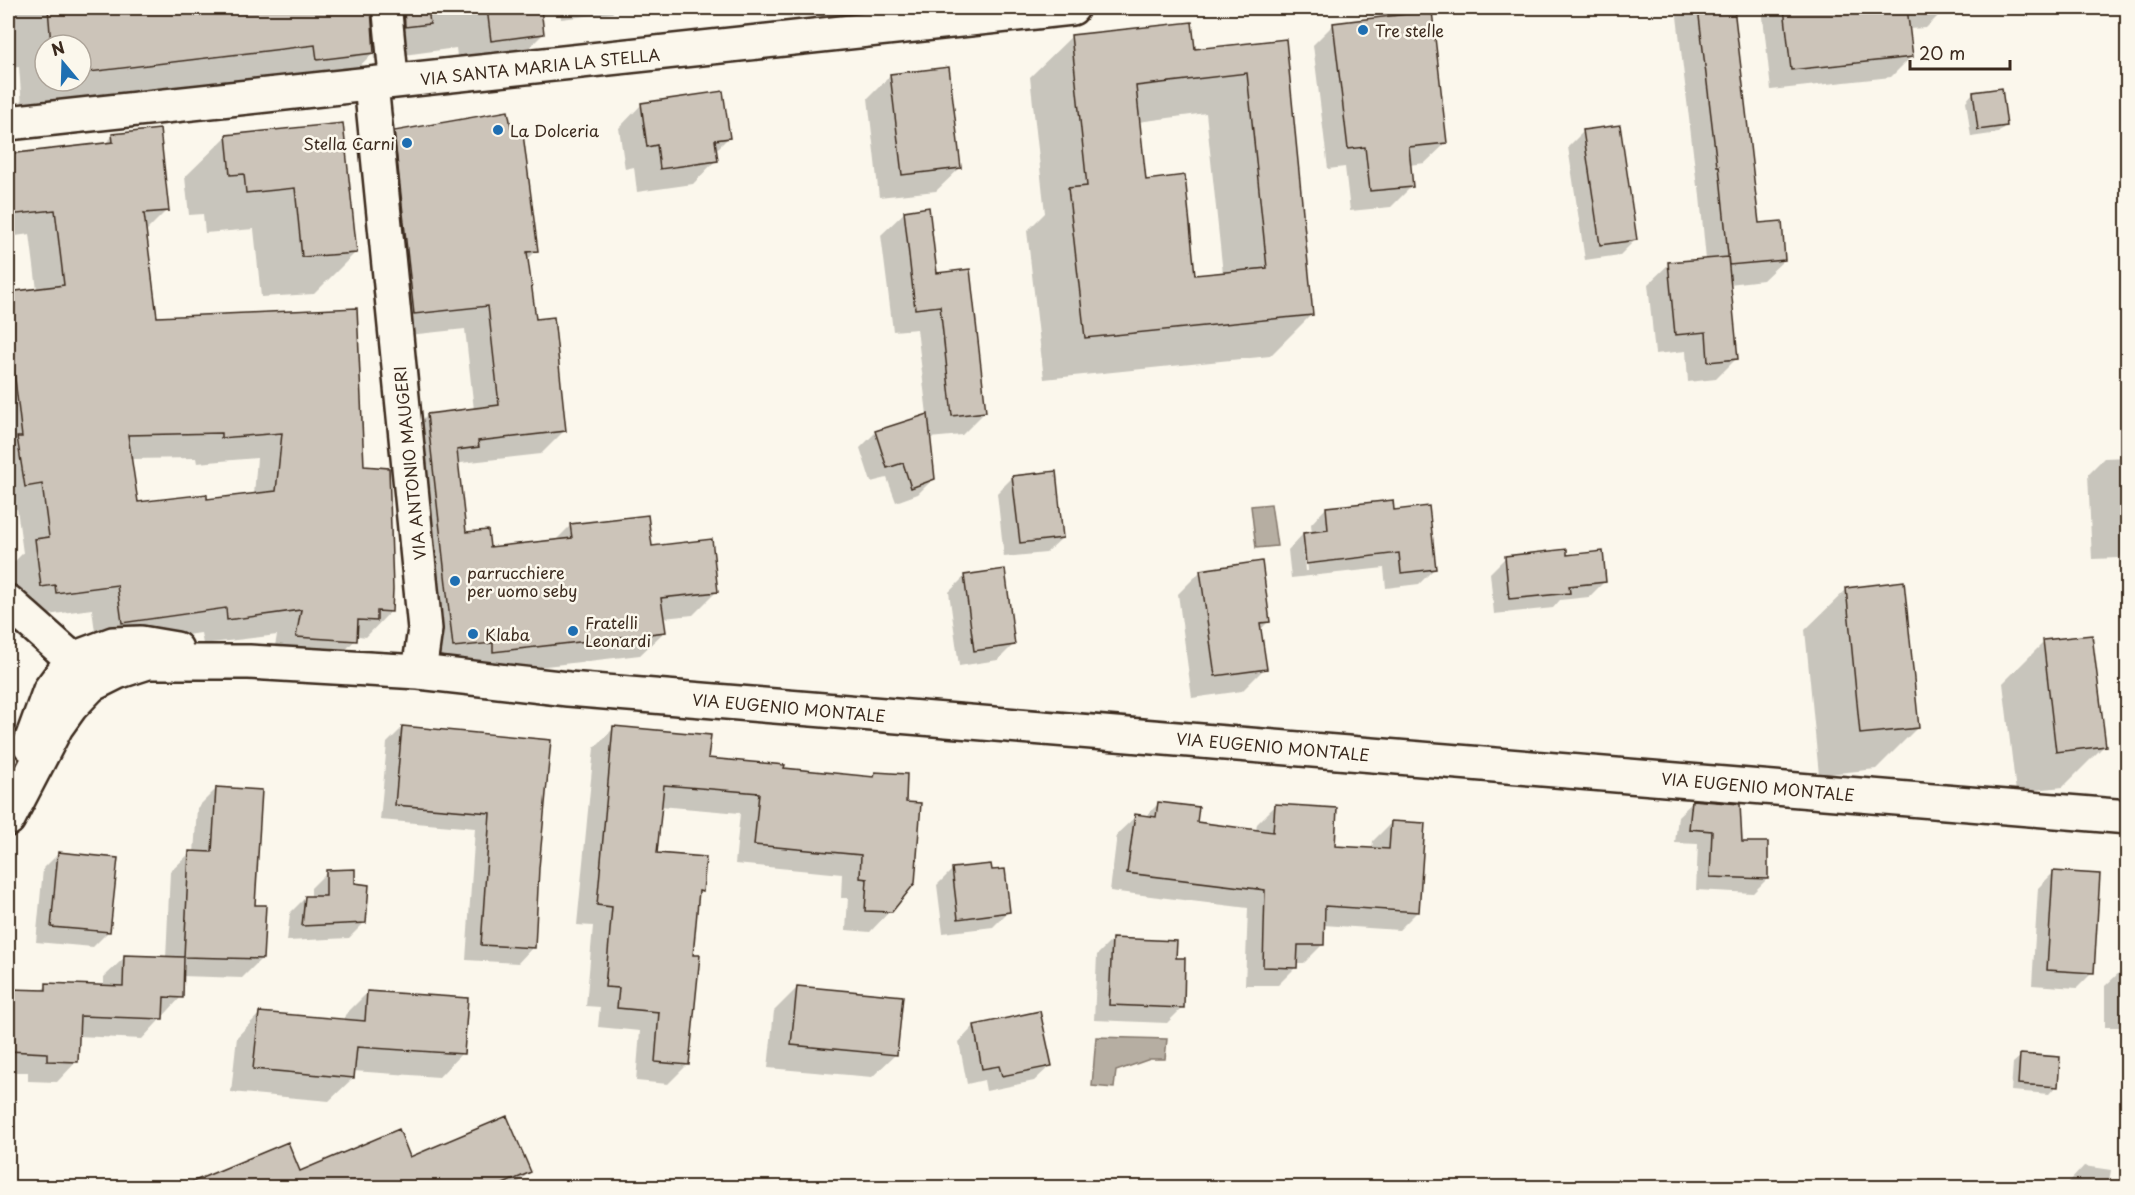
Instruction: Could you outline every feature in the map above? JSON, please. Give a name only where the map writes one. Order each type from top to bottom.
[{"type":"street","points":[[382,83],[387,8]]},
{"type":"street","name":"VIA SANTA MARIA LA STELLA","points":[[8,123],[1072,8]]},
{"type":"street","name":"VIA ANTONIO MAUGERI","points":[[382,83],[425,629],[419,672]]},
{"type":"street","points":[[8,602],[82,672]]},
{"type":"street","points":[[8,811],[50,690],[82,672],[113,644],[141,643],[249,662],[419,672]]},
{"type":"street","points":[[8,819],[56,727],[71,706],[82,672]]},
{"type":"street","name":"VIA EUGENIO MONTALE","points":[[419,672],[579,690],[2127,817]]},
{"type":"shaded area","points":[[1271,504],[1277,546],[1256,548],[1251,506]]},
{"type":"shaded area","points":[[1096,1037],[1167,1039],[1165,1059],[1150,1059],[1116,1071],[1114,1088],[1092,1086]]},
{"type":"building","points":[[48,8],[371,8],[374,53],[317,60],[315,45],[93,72],[93,33],[50,33]]},
{"type":"building","points":[[404,8],[428,8],[430,24],[405,27]]},
{"type":"building","points":[[487,8],[541,8],[544,34],[491,41]]},
{"type":"building","points":[[1698,8],[1734,8],[1759,223],[1782,221],[1785,260],[1729,265],[1719,166],[1717,166]]},
{"type":"building","points":[[1784,8],[1907,8],[1913,57],[1791,70]]},
{"type":"building","points":[[1432,11],[1447,143],[1409,147],[1413,187],[1370,191],[1365,147],[1348,149],[1333,23]]},
{"type":"building","points":[[1192,22],[1195,49],[1286,39],[1313,315],[1085,338],[1068,188],[1087,186],[1071,35]],"holes":[[[1247,73],[1267,268],[1195,275],[1185,175],[1146,180],[1136,86]]]},
{"type":"building","points":[[949,67],[961,168],[902,175],[890,74]]},
{"type":"building","points":[[2002,88],[2007,126],[1978,130],[1973,92]]},
{"type":"building","points":[[723,91],[730,138],[715,140],[718,161],[660,169],[657,145],[647,147],[641,103]]},
{"type":"building","points":[[508,111],[513,136],[523,134],[538,251],[527,252],[536,319],[554,317],[566,431],[478,441],[479,447],[457,450],[466,532],[488,530],[490,547],[572,538],[570,524],[648,515],[652,546],[712,539],[718,592],[661,598],[666,632],[493,652],[493,643],[453,647],[427,414],[499,405],[488,306],[414,314],[394,131]]},
{"type":"building","points":[[343,123],[357,253],[302,257],[295,188],[246,193],[244,174],[230,175],[226,135]]},
{"type":"building","points":[[1620,125],[1637,240],[1600,245],[1583,130]]},
{"type":"building","points":[[160,129],[169,211],[144,213],[157,317],[357,308],[364,466],[389,468],[393,589],[392,612],[377,611],[377,621],[358,620],[357,641],[296,637],[301,610],[227,620],[226,608],[122,623],[117,585],[56,593],[55,585],[41,587],[35,539],[49,537],[42,484],[25,487],[17,437],[22,437],[10,337],[8,338],[8,292],[64,285],[55,210],[8,215],[8,154],[113,142],[112,134]],"holes":[[[221,433],[221,438],[282,433],[276,491],[207,499],[207,494],[138,502],[128,435]]]},
{"type":"building","points":[[929,207],[937,273],[970,269],[986,412],[952,416],[940,306],[915,309],[904,211]]},
{"type":"building","points":[[1728,257],[1738,359],[1708,362],[1706,332],[1675,335],[1668,262]]},
{"type":"building","points":[[928,414],[935,479],[911,488],[903,463],[887,468],[875,431]]},
{"type":"building","points":[[1056,471],[1063,538],[1020,543],[1012,476]]},
{"type":"building","points":[[1393,500],[1394,510],[1429,506],[1436,569],[1401,573],[1399,553],[1306,564],[1303,533],[1328,530],[1326,507]]},
{"type":"building","points":[[1567,549],[1567,555],[1603,551],[1606,582],[1569,586],[1570,593],[1509,599],[1505,556]]},
{"type":"building","points":[[1262,561],[1270,622],[1260,623],[1267,669],[1215,676],[1200,570]]},
{"type":"building","points":[[1005,569],[1015,645],[974,651],[964,575]]},
{"type":"building","points":[[1904,581],[1919,728],[1860,734],[1846,588]]},
{"type":"building","points":[[2092,635],[2106,746],[2056,752],[2043,640]]},
{"type":"building","points":[[402,726],[551,740],[539,868],[535,948],[481,945],[490,813],[395,805]]},
{"type":"building","points":[[613,726],[711,735],[708,758],[785,765],[784,768],[874,777],[875,772],[907,774],[906,802],[921,803],[915,883],[892,912],[865,911],[867,879],[860,878],[861,855],[754,845],[759,793],[664,785],[657,853],[706,857],[703,892],[699,891],[693,955],[700,955],[689,1065],[655,1062],[659,1012],[617,1008],[619,988],[605,987],[612,907],[597,905]]},
{"type":"building","points":[[216,787],[262,790],[255,905],[266,905],[263,959],[184,957],[189,851],[212,852]]},
{"type":"building","points":[[1692,800],[1740,804],[1742,842],[1768,842],[1768,879],[1710,877],[1712,831],[1689,829]]},
{"type":"building","points":[[1158,802],[1199,807],[1197,822],[1273,832],[1275,804],[1337,808],[1335,846],[1389,849],[1391,821],[1425,823],[1419,912],[1325,906],[1324,945],[1298,945],[1297,968],[1263,967],[1265,890],[1127,873],[1135,814],[1156,817]]},
{"type":"building","points":[[58,852],[118,858],[110,932],[51,927]]},
{"type":"building","points":[[991,864],[992,870],[1005,869],[1010,912],[958,919],[952,868]]},
{"type":"building","points":[[355,869],[355,883],[369,885],[366,923],[302,926],[305,896],[326,896],[326,870]]},
{"type":"building","points":[[2053,871],[2100,874],[2094,973],[2047,970]]},
{"type":"building","points":[[1112,938],[1177,941],[1176,958],[1185,958],[1184,1008],[1109,1005]]},
{"type":"building","points":[[124,955],[184,957],[183,998],[164,997],[163,1019],[80,1016],[78,1062],[47,1061],[47,1053],[8,1051],[8,989],[46,990],[46,983],[123,986]]},
{"type":"building","points":[[797,986],[903,996],[897,1055],[791,1045]]},
{"type":"building","points":[[367,991],[468,998],[464,1054],[357,1047],[354,1078],[253,1069],[259,1012],[365,1021]]},
{"type":"building","points":[[1040,1011],[1052,1066],[1002,1076],[999,1066],[982,1069],[974,1025]]},
{"type":"building","points":[[2020,1054],[2060,1057],[2058,1087],[2018,1084]]},
{"type":"building","points":[[507,1116],[531,1172],[494,1188],[180,1187],[288,1142],[300,1171],[399,1129],[410,1157]]},
{"type":"place","name":"Tre stelle","points":[[1363,30]]},
{"type":"place","name":"La Dolceria","points":[[498,130]]},
{"type":"place","name":"Stella Carni","points":[[407,143]]},
{"type":"place","name":"parrucchiere per uomo seby","points":[[455,581]]},
{"type":"place","name":"Fratelli Leonardi","points":[[573,631]]},
{"type":"place","name":"Klaba","points":[[473,634]]}]
